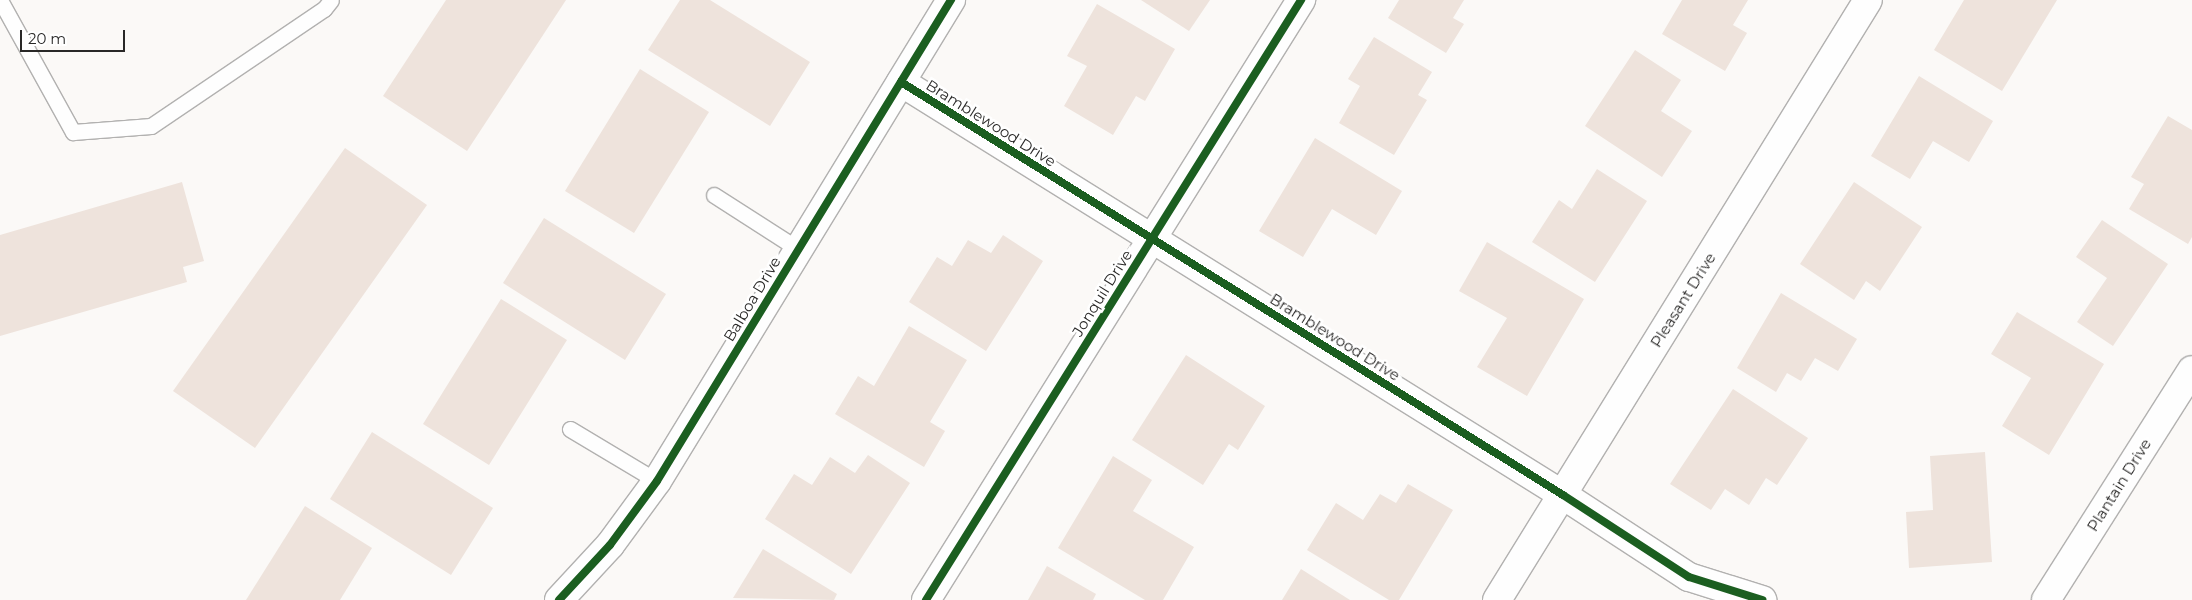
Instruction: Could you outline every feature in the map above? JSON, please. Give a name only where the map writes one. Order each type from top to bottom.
[{"type":"street","name":"Balboa Drive","points":[[559,600],[610,545],[657,481],[951,0]]},
{"type":"street","name":"Jonquil Drive","points":[[926,600],[1301,0]]},
{"type":"street","name":"Pleasant Drive","points":[[1497,600],[1868,0]]},
{"type":"street","name":"Bramblewood Drive","points":[[901,82],[1151,240],[1562,494],[1689,577],[1762,600]]},
{"type":"street","name":"Plantain Drive","points":[[2046,600],[2192,370]]},
{"type":"lane","points":[[0,0],[73,132],[151,126],[324,8],[332,0]]},
{"type":"lane","points":[[714,195],[798,249]]},
{"type":"lane","points":[[570,429],[657,481]]},
{"type":"building","points":[[446,0],[566,0],[467,151],[383,96]]},
{"type":"building","points":[[680,0],[710,0],[810,62],[770,126],[648,50]]},
{"type":"building","points":[[1141,0],[1210,0],[1189,31]]},
{"type":"building","points":[[1399,0],[1464,0],[1453,18],[1464,24],[1446,53],[1388,18]]},
{"type":"building","points":[[1682,0],[1748,0],[1733,25],[1747,33],[1725,71],[1662,34]]},
{"type":"building","points":[[1964,0],[2057,0],[2002,91],[1934,50]]},
{"type":"building","points":[[1097,4],[1175,49],[1145,101],[1136,96],[1113,135],[1064,106],[1087,66],[1067,56]]},
{"type":"building","points":[[1374,37],[1432,72],[1418,95],[1427,100],[1394,155],[1339,123],[1360,86],[1348,79]]},
{"type":"building","points":[[1635,50],[1681,80],[1661,111],[1692,131],[1662,177],[1585,126]]},
{"type":"building","points":[[640,69],[709,112],[634,233],[565,191]]},
{"type":"building","points":[[1919,76],[1993,121],[1969,162],[1933,141],[1910,179],[1871,156]]},
{"type":"building","points":[[2168,116],[2192,130],[2192,237],[2188,244],[2129,209],[2144,184],[2131,177]]},
{"type":"building","points":[[1315,138],[1402,191],[1376,235],[1332,209],[1303,257],[1259,231]]},
{"type":"building","points":[[345,148],[427,205],[255,448],[173,391]]},
{"type":"building","points":[[1597,169],[1647,201],[1595,282],[1532,242],[1559,200],[1572,209]]},
{"type":"building","points":[[182,182],[204,261],[183,267],[187,282],[0,336],[0,235]]},
{"type":"building","points":[[1854,182],[1922,227],[1880,291],[1866,281],[1854,300],[1800,264]]},
{"type":"building","points":[[544,218],[666,294],[625,360],[503,283]]},
{"type":"building","points":[[2102,220],[2168,264],[2113,346],[2077,322],[2107,278],[2076,257]]},
{"type":"building","points":[[1003,235],[1043,261],[986,351],[909,302],[937,257],[952,266],[968,240],[991,253]]},
{"type":"building","points":[[1487,242],[1584,299],[1527,396],[1477,367],[1507,318],[1459,291]]},
{"type":"building","points":[[1781,293],[1857,339],[1838,371],[1815,358],[1801,381],[1787,373],[1776,392],[1737,368]]},
{"type":"building","points":[[501,299],[567,340],[489,465],[423,424]]},
{"type":"building","points":[[2017,312],[2104,364],[2049,455],[2002,426],[2031,378],[1991,354]]},
{"type":"building","points":[[909,326],[967,360],[930,422],[945,431],[924,467],[835,414],[858,376],[874,386]]},
{"type":"building","points":[[1186,355],[1265,406],[1238,450],[1229,444],[1203,485],[1132,440]]},
{"type":"building","points":[[1733,389],[1808,438],[1777,485],[1766,478],[1749,505],[1725,489],[1711,510],[1670,484]]},
{"type":"building","points":[[372,432],[493,508],[451,575],[330,499]]},
{"type":"building","points":[[1985,452],[1992,562],[1909,568],[1906,512],[1933,510],[1930,456]]},
{"type":"building","points":[[868,455],[910,483],[851,574],[765,519],[794,474],[812,485],[830,457],[855,473]]},
{"type":"building","points":[[1113,456],[1152,480],[1133,511],[1194,547],[1163,600],[1145,600],[1058,548]]},
{"type":"building","points":[[1408,484],[1453,510],[1399,600],[1389,600],[1307,550],[1336,503],[1363,520],[1380,494],[1396,503]]},
{"type":"building","points":[[305,506],[372,548],[340,600],[246,600]]},
{"type":"building","points":[[763,549],[837,594],[834,600],[733,598]]},
{"type":"building","points":[[1047,566],[1096,594],[1093,600],[1028,600]]},
{"type":"building","points":[[1301,569],[1350,600],[1282,600]]},
{"type":"cycle path","points":[[559,600],[610,545],[657,481],[951,0]]},
{"type":"cycle path","points":[[926,600],[1301,0]]},
{"type":"cycle path","points":[[901,82],[1563,495],[1689,577],[1762,600]]}]
